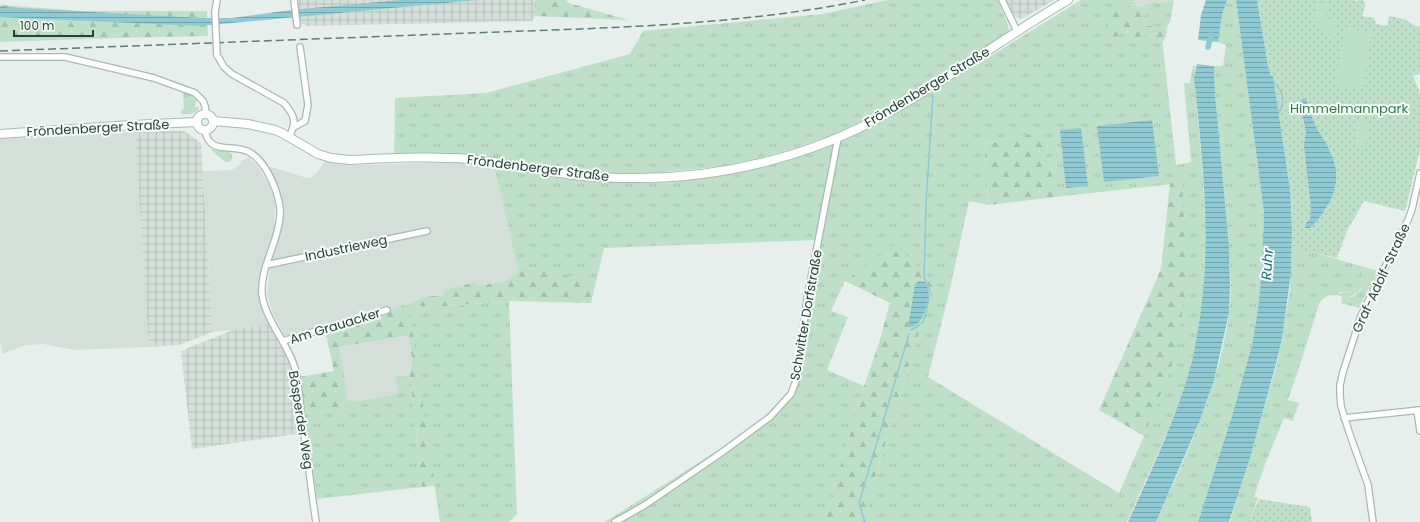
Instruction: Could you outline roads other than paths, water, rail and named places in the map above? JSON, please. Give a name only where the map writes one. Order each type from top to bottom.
[{"type":"main road","name":"Fröndenberger Straße","points":[[213,121],[227,121],[278,131],[318,154],[337,159],[469,159],[575,175],[634,178],[682,176],[733,169],[794,154],[838,138],[885,115],[1068,0]]},
{"type":"main road","points":[[206,114],[211,116],[213,121],[210,128],[205,130],[198,127],[196,122],[199,116],[206,114]]},
{"type":"main road","name":"Fröndenberger Straße","points":[[0,134],[196,122]]},
{"type":"street","points":[[217,0],[215,12],[217,55],[224,67],[232,74],[284,103],[293,116],[294,127],[289,137]]},
{"type":"street","points":[[294,0],[297,22]]},
{"type":"street","points":[[1002,0],[1017,31]]},
{"type":"street","points":[[294,127],[305,121],[308,105],[300,47]]},
{"type":"street","points":[[0,57],[65,57],[154,78],[195,93],[203,100],[206,114]]},
{"type":"street","name":"Bösperder Weg","points":[[205,130],[208,140],[213,145],[244,150],[256,157],[267,173],[275,189],[279,202],[280,215],[277,232],[266,265],[262,286],[263,301],[265,308],[283,341],[296,370],[316,522]]},
{"type":"street","name":"Schwitter Dorfstraße","points":[[614,522],[645,505],[721,453],[770,417],[791,394],[797,378],[807,299],[838,138]]},
{"type":"street","name":"Graf-Adolf-Straße","points":[[1373,522],[1368,485],[1344,418],[1340,385],[1355,331],[1361,316],[1408,220],[1420,173]]},
{"type":"street","name":"Industrieweg","points":[[266,265],[427,231]]},
{"type":"street","name":"Am Grauacker","points":[[283,341],[387,310]]},
{"type":"street","points":[[1344,418],[1418,410],[1420,431]]},
{"type":"water","points":[[401,0],[477,0],[200,26],[0,17],[0,7],[2,7],[200,18],[232,18],[291,10]]},
{"type":"water","points":[[1206,0],[1227,0],[1222,15],[1218,42],[1198,40],[1201,15]]},
{"type":"water","name":"Ruhr","points":[[1236,0],[1257,0],[1268,66],[1271,76],[1273,76],[1290,189],[1292,232],[1291,273],[1282,338],[1276,364],[1249,461],[1229,522],[1198,522],[1232,416],[1252,345],[1258,309],[1262,268],[1264,213]]},
{"type":"water","points":[[1197,64],[1214,66],[1215,94],[1229,248],[1229,313],[1214,380],[1200,420],[1156,522],[1128,522],[1162,445],[1185,385],[1193,358],[1202,303],[1205,271],[1205,206],[1201,142],[1194,78]]},
{"type":"water","points":[[1303,98],[1306,99],[1314,123],[1327,145],[1336,168],[1335,187],[1332,196],[1323,213],[1310,228],[1305,228],[1306,223],[1310,219],[1311,207],[1304,145],[1306,132],[1300,101]]},
{"type":"water","points":[[1152,120],[1159,176],[1104,182],[1097,126]]},
{"type":"water","points":[[1081,128],[1088,186],[1066,188],[1060,130]]},
{"type":"water","points":[[919,281],[925,282],[928,289],[927,306],[919,323],[910,327],[908,324],[915,284]]},
{"type":"waterway","points":[[1208,47],[1211,35]]},
{"type":"waterway","points":[[1274,83],[1280,90],[1283,98],[1282,106],[1278,115]]},
{"type":"waterway","points":[[911,330],[923,322],[930,291],[924,277],[926,203],[933,95]]},
{"type":"waterway","points":[[865,522],[859,503],[909,334]]},
{"type":"railway","points":[[0,51],[619,27],[718,21],[816,9],[865,0]]},
{"type":"park label","name":"Himmelmannpark","points":[[1349,108]]}]
